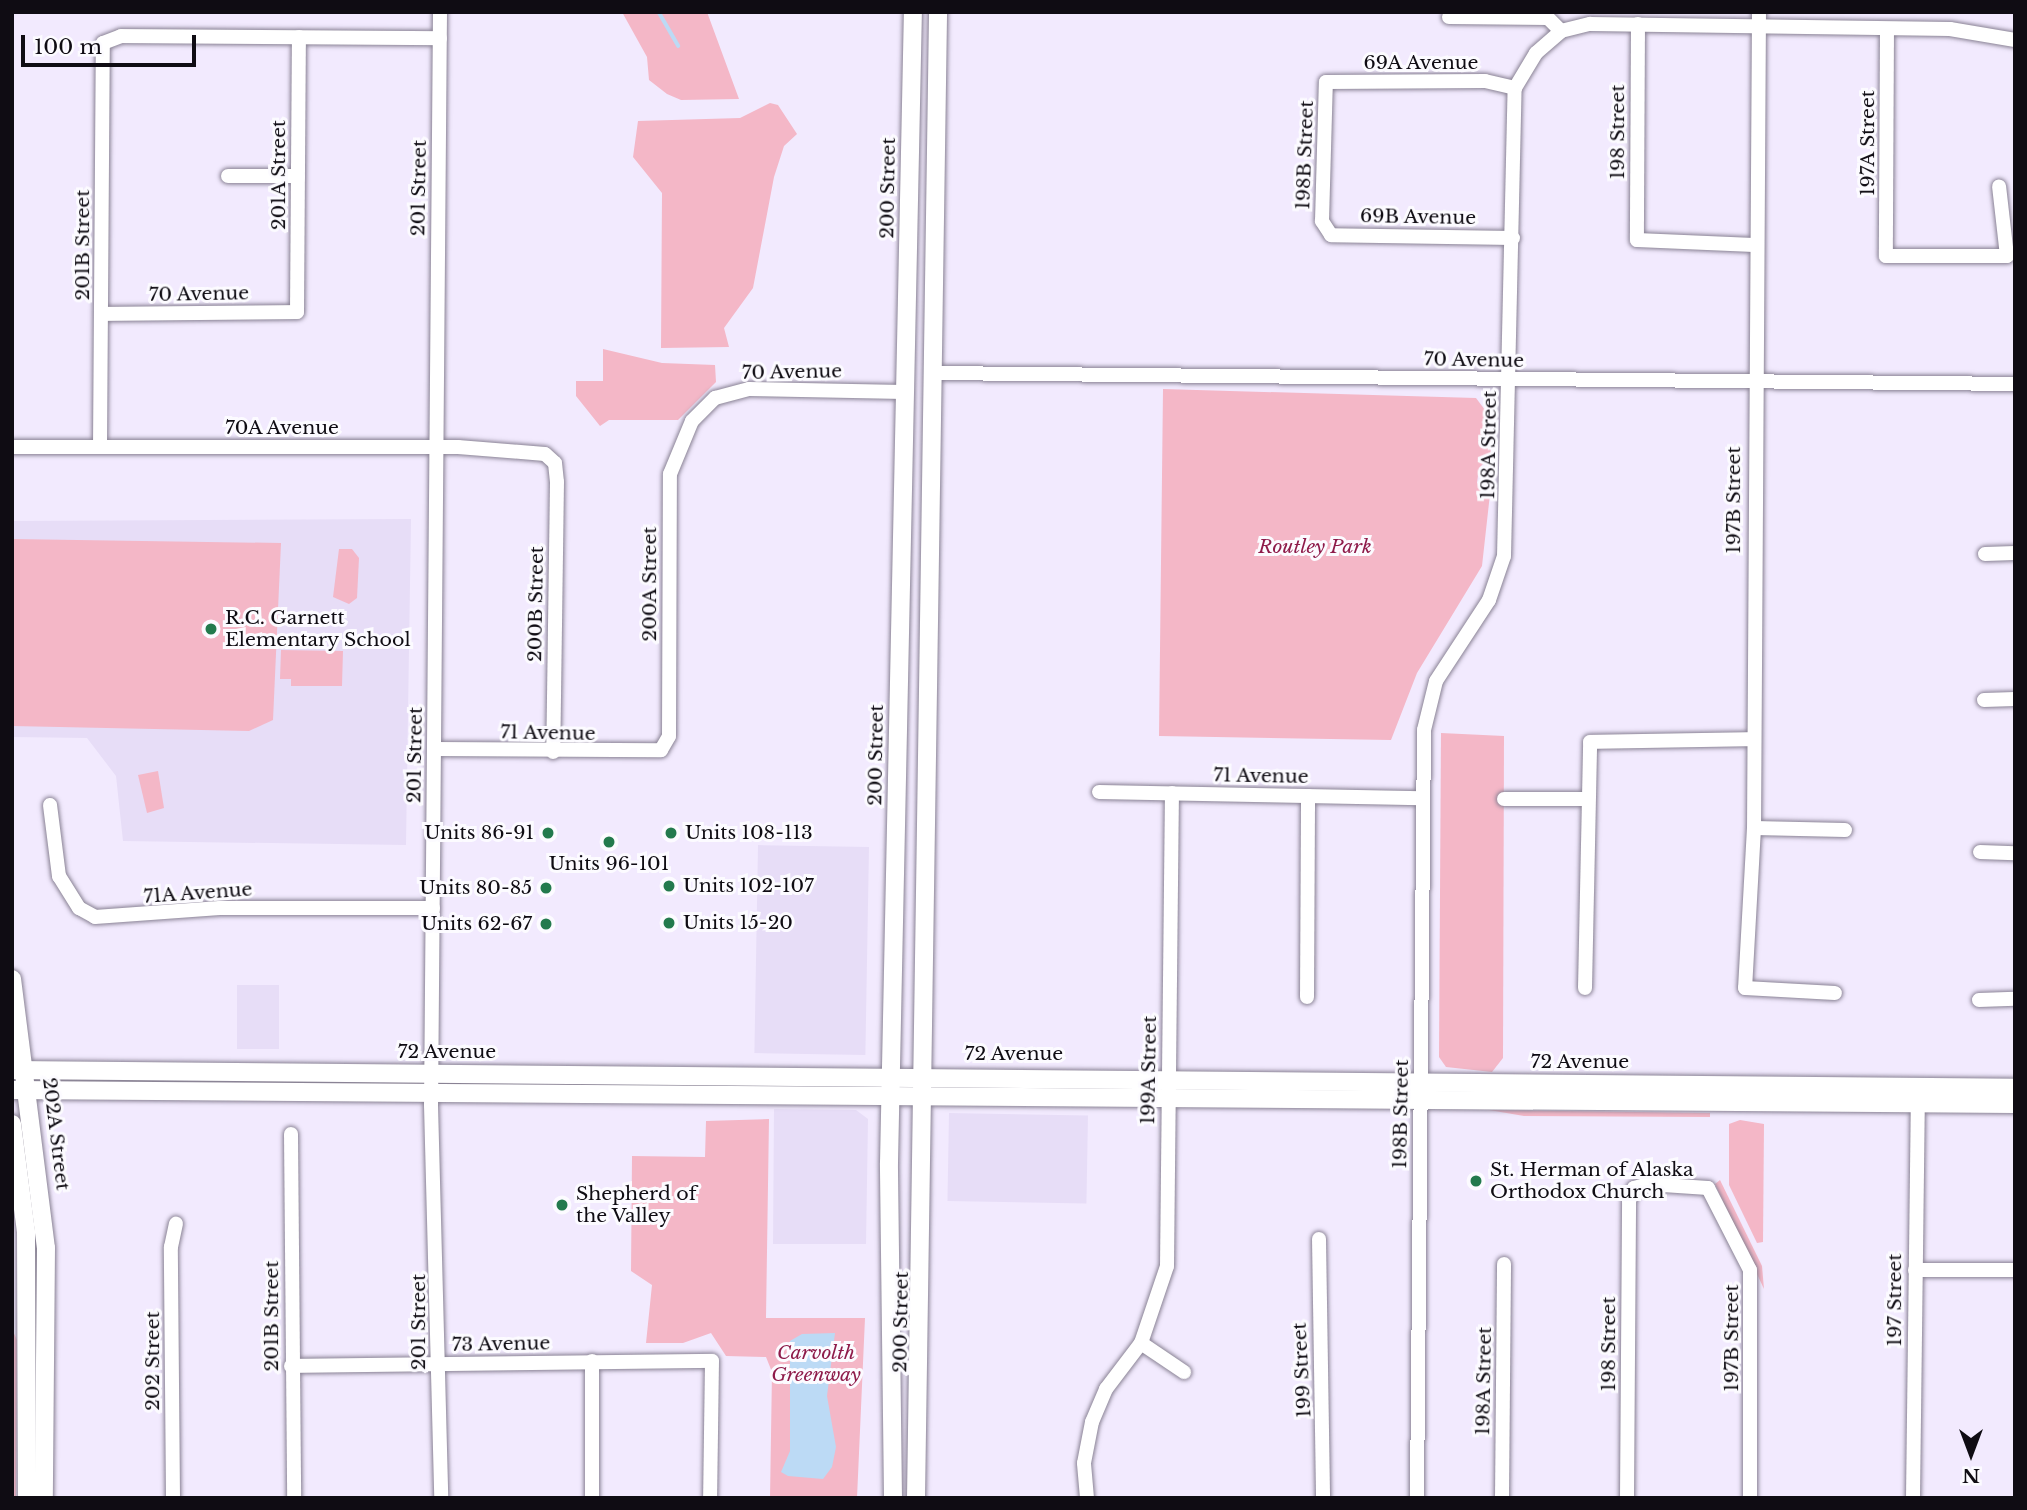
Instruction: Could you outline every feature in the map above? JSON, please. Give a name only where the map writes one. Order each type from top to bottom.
[{"type":"main road","name":"200 Street","points":[[893,1498],[891,1074],[911,12]]},
{"type":"main road","name":"200 Street","points":[[916,1498],[925,1093],[938,12]]},
{"type":"main road","points":[[906,326],[914,353],[933,373]]},
{"type":"main road","name":"202A Street","points":[[12,979],[20,1091],[43,1206],[46,1319],[44,1498]]},
{"type":"main road","name":"72 Avenue","points":[[19,1070],[891,1093],[1918,1103],[1926,1094],[2011,1097]]},
{"type":"main road","name":"72 Avenue","points":[[20,1091],[925,1074],[1420,1081],[2011,1097]]},
{"type":"main road","points":[[12,1124],[26,1232],[19,1319],[27,1498]]},
{"type":"street","name":"201 Street","points":[[440,12],[431,1082],[441,1498]]},
{"type":"street","name":"197B Street","points":[[1759,12],[1754,245],[1754,828],[1745,988],[1835,993]]},
{"type":"street","points":[[1449,17],[1548,19],[1561,31],[1638,24],[1986,31],[2015,40]]},
{"type":"street","name":"198 Street","points":[[1638,24],[1636,240],[1754,245]]},
{"type":"street","name":"197A Street","points":[[1887,30],[1886,256],[2007,256],[1999,186]]},
{"type":"street","name":"198A Street","points":[[1423,730],[1440,671],[1489,600],[1504,556],[1515,88],[1535,53],[1561,31]]},
{"type":"street","name":"201B Street","points":[[100,447],[103,43],[121,36],[299,37]]},
{"type":"street","points":[[299,37],[440,38]]},
{"type":"street","name":"201A Street","points":[[297,312],[299,37]]},
{"type":"street","name":"69A Avenue","points":[[1326,82],[1485,81],[1515,88]]},
{"type":"street","name":"198B Street","points":[[1324,229],[1326,82]]},
{"type":"street","points":[[228,176],[298,176]]},
{"type":"street","name":"69B Avenue","points":[[1324,229],[1331,234],[1513,238]]},
{"type":"street","name":"70 Avenue","points":[[102,314],[297,312]]},
{"type":"street","name":"70 Avenue","points":[[933,373],[2015,384]]},
{"type":"street","name":"70 Avenue","points":[[692,421],[715,398],[749,389],[904,392]]},
{"type":"street","name":"200A Street","points":[[661,750],[669,736],[670,474],[692,421]]},
{"type":"street","name":"70A Avenue","points":[[12,447],[437,448],[528,450],[550,458]]},
{"type":"street","name":"200B Street","points":[[550,458],[557,482],[553,752]]},
{"type":"street","points":[[1985,554],[2015,553]]},
{"type":"street","points":[[1984,701],[2015,699]]},
{"type":"street","name":"198B Street","points":[[1417,1498],[1423,730]]},
{"type":"street","points":[[1585,988],[1585,799],[1590,742],[1754,739]]},
{"type":"street","name":"71 Avenue","points":[[435,749],[553,752],[661,750]]},
{"type":"street","name":"71 Avenue","points":[[1099,792],[1422,798]]},
{"type":"street","name":"199A Street","points":[[1087,1498],[1092,1422],[1106,1389],[1141,1343],[1167,1266],[1172,793]]},
{"type":"street","points":[[1307,997],[1308,796]]},
{"type":"street","points":[[1504,799],[1585,799]]},
{"type":"street","name":"71A Avenue","points":[[50,805],[59,876],[79,908],[95,916],[220,908],[433,908]]},
{"type":"street","points":[[1754,828],[1845,830]]},
{"type":"street","points":[[1980,852],[2015,853]]},
{"type":"street","points":[[1979,1000],[2015,999]]},
{"type":"street","name":"197 Street","points":[[1913,1498],[1918,1103]]},
{"type":"street","name":"201B Street","points":[[291,1134],[294,1498]]},
{"type":"street","name":"198 Street","points":[[1627,1498],[1632,1191],[1648,1184],[1708,1188]]},
{"type":"street","name":"197B Street","points":[[1708,1188],[1752,1281],[1750,1498]]},
{"type":"street","name":"202 Street","points":[[173,1498],[171,1247],[176,1224]]},
{"type":"street","name":"199 Street","points":[[1319,1239],[1323,1498]]},
{"type":"street","name":"198A Street","points":[[1502,1498],[1504,1264]]},
{"type":"street","points":[[1915,1270],[2015,1270]]},
{"type":"street","points":[[19,1319],[46,1319]]},
{"type":"street","points":[[1141,1343],[1184,1372]]},
{"type":"street","points":[[592,1361],[592,1498]]},
{"type":"street","name":"73 Avenue","points":[[291,1366],[712,1361],[710,1498]]},
{"type":"shaded area","name":"R.C. Garnett Elementary School","points":[[411,519],[406,845],[123,841],[116,776],[87,738],[12,737],[12,521]]},
{"type":"shaded area","points":[[758,845],[869,847],[865,1055],[754,1053]]},
{"type":"shaded area","points":[[237,985],[279,985],[279,1049],[237,1049]]},
{"type":"shaded area","points":[[774,1109],[856,1110],[868,1119],[866,1244],[773,1244]]},
{"type":"shaded area","points":[[949,1113],[1088,1115],[1086,1203],[947,1201]]},
{"type":"green space","points":[[622,12],[707,12],[739,99],[681,100],[667,94],[649,80],[647,57]]},
{"type":"green space","points":[[770,103],[778,105],[797,134],[784,146],[774,177],[753,288],[724,328],[729,347],[661,348],[662,193],[633,157],[638,121],[740,118]]},
{"type":"green space","points":[[603,349],[662,363],[715,365],[716,382],[678,420],[609,420],[600,426],[576,396],[576,381],[603,381]]},
{"type":"green space","name":"Routley Park","points":[[1163,389],[1476,398],[1488,414],[1491,456],[1479,468],[1477,483],[1490,494],[1482,566],[1417,673],[1391,740],[1159,736]]},
{"type":"green space","points":[[12,539],[281,543],[273,720],[249,731],[12,726]]},
{"type":"green space","points":[[339,549],[352,549],[359,558],[357,598],[349,604],[333,597]]},
{"type":"green space","points":[[281,650],[343,651],[342,686],[291,686],[291,679],[280,679]]},
{"type":"green space","points":[[1441,733],[1504,736],[1503,1058],[1492,1072],[1446,1067],[1439,1057]]},
{"type":"green space","points":[[158,771],[164,808],[147,813],[138,775]]},
{"type":"green space","points":[[1489,1110],[1710,1113],[1710,1117],[1524,1116]]},
{"type":"green space","name":"Carvolth Greenway","points":[[769,1119],[766,1318],[865,1318],[857,1498],[770,1498],[772,1372],[766,1357],[726,1356],[711,1333],[683,1343],[646,1343],[652,1285],[631,1271],[632,1156],[705,1157],[706,1121]]},
{"type":"green space","points":[[1740,1120],[1764,1124],[1763,1242],[1757,1243],[1729,1185],[1729,1124]]},
{"type":"green space","points":[[1720,1180],[1762,1266],[1764,1289],[1715,1184]]},
{"type":"green space","points":[[12,1329],[17,1340],[16,1498],[12,1498]]},
{"type":"water","points":[[835,1333],[827,1396],[836,1447],[832,1467],[823,1479],[788,1476],[781,1472],[790,1451],[790,1341],[802,1334]]},
{"type":"waterway","points":[[659,12],[679,46]]},
{"type":"place","name":"R.C. Garnett Elementary School","points":[[211,629]]},
{"type":"place","name":"Units 86-91","points":[[548,833]]},
{"type":"place","name":"Units 108-113","points":[[671,833]]},
{"type":"place","name":"Units 96-101","points":[[609,842]]},
{"type":"place","name":"Units 102-107","points":[[669,886]]},
{"type":"place","name":"Units 80-85","points":[[546,888]]},
{"type":"place","name":"Units 15-20","points":[[669,923]]},
{"type":"place","name":"Units 62-67","points":[[546,924]]},
{"type":"place","name":"St. Herman of Alaska Orthodox Church","points":[[1476,1181]]},
{"type":"place","name":"Shepherd of the Valley","points":[[562,1205]]}]
